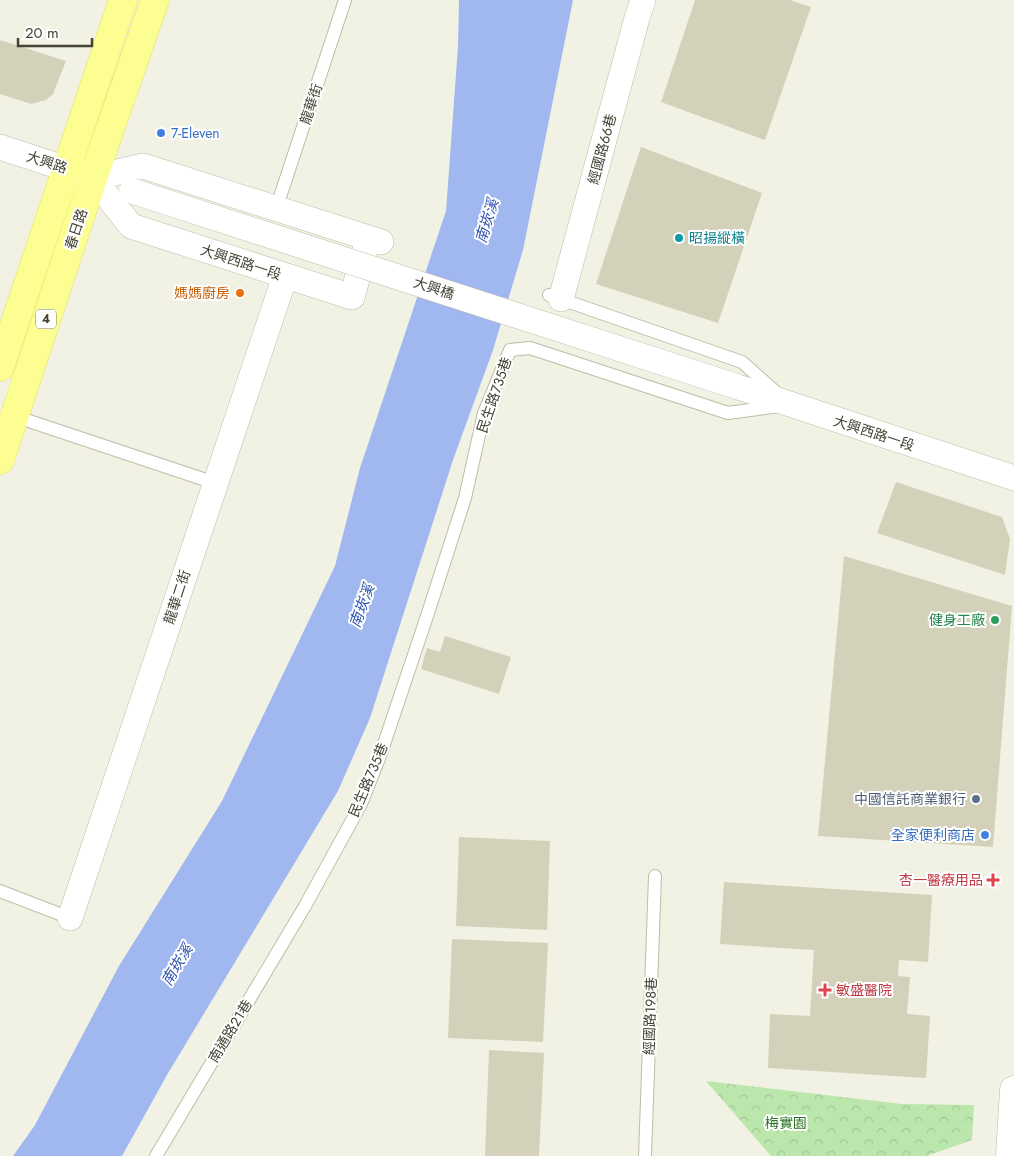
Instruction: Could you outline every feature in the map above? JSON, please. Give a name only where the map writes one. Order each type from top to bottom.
[{"type":"main road","name":"春日路","points":[[0,366],[123,0]]},
{"type":"main road","name":"春日路","points":[[0,460],[93,178],[155,0]]},
{"type":"street","name":"經國路66巷","points":[[555,297],[637,18],[644,0]]},
{"type":"street","name":"大興路","points":[[0,146],[93,178]]},
{"type":"street","name":"大興西路一段","points":[[143,166],[276,209],[375,240],[352,297],[130,226],[93,178],[143,166]]},
{"type":"street","name":"大興橋","points":[[93,178],[735,386]]},
{"type":"street","name":"龍華二街","points":[[70,918],[285,276]]},
{"type":"street","name":"大興西路一段","points":[[735,386],[1014,478]]},
{"type":"street","points":[[1010,1156],[1014,1090]]},
{"type":"lane","name":"龍華街","points":[[276,209],[345,0]]},
{"type":"lane","points":[[555,297],[742,362],[789,405]]},
{"type":"lane","name":"民生路735巷","points":[[305,906],[361,804],[380,756],[465,498],[484,413],[510,350],[530,348],[728,413],[789,405]]},
{"type":"lane","points":[[14,416],[215,483]]},
{"type":"lane","name":"經國路198巷","points":[[645,1156],[655,876]]},
{"type":"lane","points":[[0,891],[70,918]]},
{"type":"lane","name":"南通路21巷","points":[[156,1156],[305,906]]},
{"type":"green space","name":"梅實園","points":[[706,1081],[902,1104],[974,1105],[972,1140],[926,1156],[771,1156]]},
{"type":"water","name":"南崁溪","points":[[459,0],[573,0],[523,250],[493,350],[453,460],[370,718],[338,791],[167,1075],[122,1156],[13,1156],[35,1125],[119,966],[222,801],[335,566],[360,468],[446,211],[458,47]]},
{"type":"building","points":[[695,0],[790,0],[811,7],[765,140],[661,102]]},
{"type":"building","points":[[0,40],[66,61],[53,94],[46,100],[31,104],[0,94]]},
{"type":"building","name":"昭揚縱橫","points":[[641,147],[762,193],[718,323],[596,284]]},
{"type":"building","points":[[896,482],[1002,517],[1010,539],[1005,575],[877,533]]},
{"type":"building","points":[[844,556],[1012,606],[993,847],[818,836]]},
{"type":"building","points":[[445,636],[511,657],[499,694],[421,669],[427,648],[440,652]]},
{"type":"building","points":[[459,837],[550,841],[547,930],[456,926]]},
{"type":"building","name":"敏盛醫院","points":[[724,882],[932,895],[928,962],[899,960],[898,976],[910,977],[907,1014],[930,1016],[926,1078],[768,1068],[770,1014],[810,1016],[814,950],[720,944]]},
{"type":"building","points":[[452,939],[548,943],[543,1042],[448,1038]]},
{"type":"building","points":[[489,1050],[544,1053],[539,1156],[485,1156]]},
{"type":"place","name":"7-Eleven","points":[[161,133]]},
{"type":"place","name":"昭揚縱橫","points":[[679,238]]},
{"type":"place","name":"媽媽廚房","points":[[240,293]]},
{"type":"place","name":"健身工廠","points":[[995,620]]},
{"type":"place","name":"中國信託商業銀行","points":[[976,799]]},
{"type":"place","name":"全家便利商店","points":[[985,835]]},
{"type":"place","name":"杏一醫療用品","points":[[993,880]]},
{"type":"place","name":"敏盛醫院","points":[[825,990]]}]
